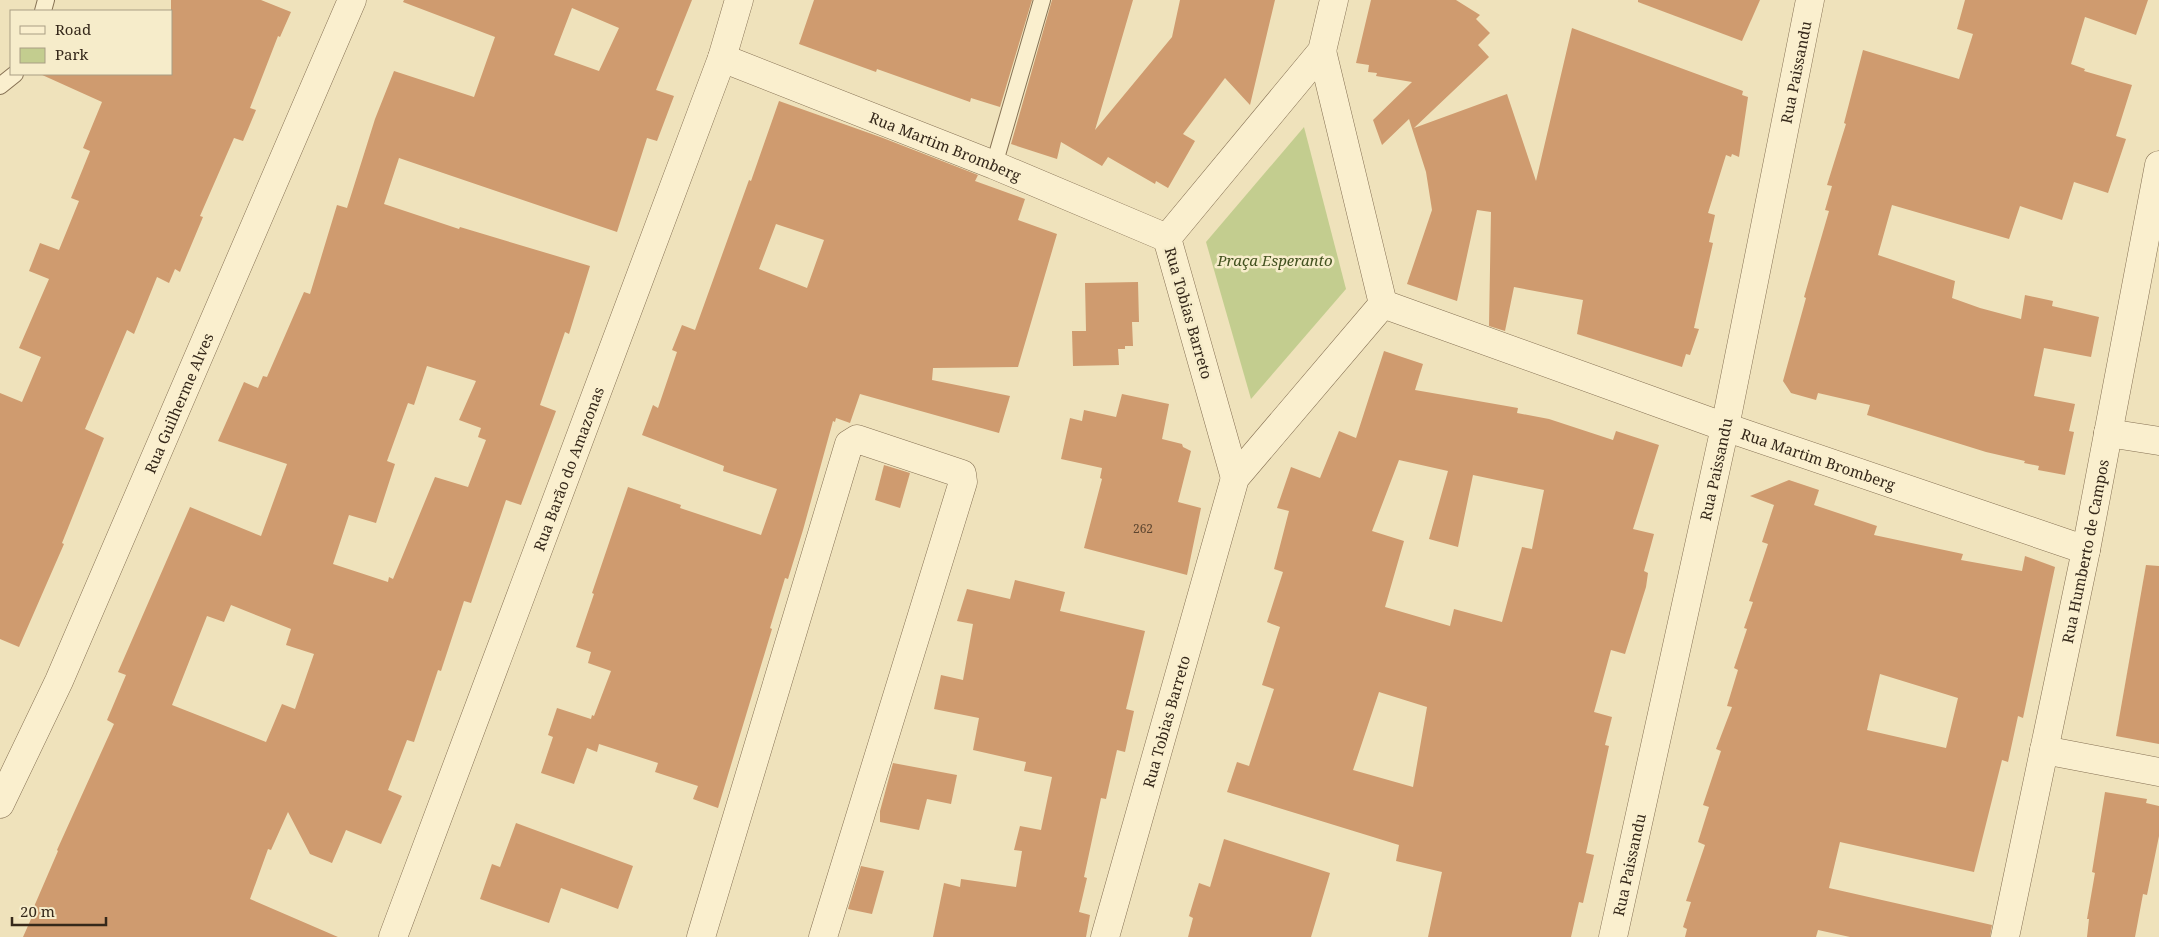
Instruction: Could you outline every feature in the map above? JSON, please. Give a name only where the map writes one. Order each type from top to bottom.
[{"type":"street","name":"Rua Guilherme Alves","points":[[0,804],[59,681],[352,0]]},
{"type":"street","name":"Rua Barão do Amazonas","points":[[393,937],[722,58],[739,0]]},
{"type":"street","name":"Rua Tobias Barreto","points":[[1235,478],[1167,238],[1322,51],[1334,0]]},
{"type":"street","name":"Rua Paissandu","points":[[1613,937],[1725,428],[1810,0]]},
{"type":"street","name":"Rua Tobias Barreto","points":[[1104,937],[1235,478],[1383,304],[1322,51]]},
{"type":"street","name":"Rua Martim Bromberg","points":[[722,58],[994,165],[1167,238]]},
{"type":"street","name":"Rua Humberto de Campos","points":[[2005,937],[2086,550],[2159,165]]},
{"type":"street","name":"Rua Martim Bromberg","points":[[1383,304],[1725,428],[2086,550]]},
{"type":"street","points":[[2108,433],[2159,441]]},
{"type":"street","points":[[701,937],[849,444],[857,439],[962,474],[962,482],[824,937]]},
{"type":"street","points":[[2044,750],[2159,772]]},
{"type":"lane","points":[[994,165],[1042,0]]},
{"type":"lane","points":[[0,86],[14,75]]},
{"type":"green space","name":"Praça Esperanto","points":[[1304,127],[1346,289],[1251,399],[1206,242]]},
{"type":"building","points":[[171,0],[261,0],[291,12],[280,37],[278,36],[250,108],[256,110],[243,141],[234,138],[200,216],[203,217],[180,272],[175,269],[169,283],[157,277],[134,334],[127,330],[85,429],[104,438],[62,543],[64,544],[19,647],[0,639],[0,393],[22,402],[41,357],[19,348],[49,279],[29,271],[40,243],[59,250],[79,201],[71,198],[90,151],[83,148],[102,102],[42,75],[172,75]]},
{"type":"building","points":[[404,0],[692,0],[656,90],[674,96],[657,141],[647,138],[617,232],[399,158],[384,204],[459,229],[460,227],[590,266],[569,334],[565,332],[540,405],[556,411],[521,505],[506,500],[471,603],[464,601],[441,671],[438,670],[414,742],[407,740],[388,790],[402,796],[381,844],[346,830],[332,863],[310,854],[288,812],[271,850],[268,849],[250,899],[338,937],[23,937],[57,850],[114,724],[107,720],[126,675],[118,672],[190,507],[261,536],[287,464],[218,441],[244,382],[258,388],[263,376],[267,377],[304,292],[310,294],[337,205],[347,208],[375,119],[394,71],[474,97],[495,37],[403,2]],"holes":[[[572,8],[619,28],[599,71],[554,55]],[[427,366],[476,381],[459,420],[481,428],[478,437],[486,440],[468,487],[435,477],[393,579],[389,577],[388,582],[333,564],[349,515],[376,523],[395,464],[387,461],[408,403],[414,405]],[[231,605],[291,629],[286,645],[314,654],[295,709],[282,704],[266,742],[172,705],[207,616],[224,622]]]},
{"type":"building","points":[[814,0],[1032,0],[1000,107],[971,98],[970,102],[877,69],[876,72],[799,44]]},
{"type":"building","points":[[1052,0],[1133,0],[1095,130],[1172,37],[1180,0],[1275,0],[1250,105],[1225,78],[1183,134],[1195,141],[1168,188],[1156,181],[1155,184],[1108,157],[1102,166],[1061,142],[1057,159],[1011,144]]},
{"type":"building","points":[[1371,0],[1456,0],[1480,15],[1476,19],[1490,33],[1478,45],[1489,57],[1414,128],[1507,94],[1536,181],[1572,28],[1743,91],[1742,95],[1748,97],[1739,157],[1732,154],[1731,157],[1726,155],[1708,213],[1715,215],[1709,242],[1713,243],[1694,328],[1699,329],[1690,355],[1686,354],[1682,367],[1577,334],[1583,300],[1514,287],[1505,331],[1489,326],[1491,212],[1477,210],[1457,301],[1407,284],[1432,210],[1426,172],[1409,119],[1382,145],[1373,120],[1412,82],[1376,76],[1377,73],[1368,72],[1369,65],[1356,63]]},
{"type":"building","points":[[1638,0],[1760,0],[1742,41],[1638,2]]},
{"type":"building","points":[[1965,0],[2148,0],[2136,35],[2085,17],[2071,64],[2085,69],[2084,71],[2132,85],[2116,136],[2126,139],[2108,193],[2074,182],[2062,220],[2020,206],[2009,239],[1892,205],[1878,255],[1955,281],[1952,298],[1980,308],[2021,319],[2025,295],[2053,301],[2052,306],[2099,317],[2091,357],[2044,348],[2034,396],[2075,404],[2069,431],[2074,432],[2065,475],[2038,470],[2039,466],[2024,463],[2025,461],[1986,452],[1867,415],[1870,405],[1818,393],[1816,400],[1791,393],[1783,381],[1806,298],[1804,297],[1829,211],[1825,210],[1832,186],[1827,185],[1846,124],[1844,123],[1863,50],[1959,79],[1973,34],[1957,29]]},
{"type":"building","points":[[779,101],[883,138],[978,175],[975,181],[1025,199],[1018,220],[1057,234],[1018,367],[933,368],[932,380],[1010,396],[999,433],[860,394],[850,423],[836,418],[835,422],[833,421],[803,530],[788,579],[785,578],[770,628],[772,629],[718,808],[693,799],[698,786],[655,772],[658,763],[599,744],[597,752],[587,748],[574,784],[541,773],[553,737],[548,735],[557,708],[591,719],[592,715],[594,716],[611,671],[588,663],[591,652],[576,647],[628,487],[681,505],[680,508],[761,535],[777,489],[723,471],[724,466],[642,435],[653,405],[658,408],[677,352],[672,350],[682,325],[695,330],[749,180],[751,181]],"holes":[[[776,224],[824,240],[807,288],[759,269]]]},
{"type":"building","points":[[1138,282],[1139,322],[1132,322],[1133,346],[1125,346],[1125,349],[1118,349],[1119,365],[1073,366],[1072,331],[1086,331],[1085,283]]},
{"type":"building","points":[[1384,351],[1423,364],[1415,390],[1518,408],[1517,413],[1549,419],[1613,440],[1616,431],[1659,445],[1633,529],[1654,534],[1644,571],[1648,573],[1646,587],[1625,654],[1611,650],[1594,712],[1612,717],[1605,745],[1609,746],[1586,853],[1594,855],[1583,903],[1579,902],[1571,937],[1428,937],[1442,872],[1396,861],[1399,845],[1227,792],[1237,762],[1249,766],[1274,689],[1262,685],[1280,627],[1267,622],[1283,572],[1274,569],[1289,511],[1277,508],[1291,467],[1320,478],[1339,431],[1356,438]],"holes":[[[1399,460],[1448,471],[1429,539],[1458,547],[1473,475],[1544,490],[1532,549],[1522,547],[1502,622],[1454,609],[1450,626],[1385,607],[1404,541],[1372,531]],[[1379,692],[1427,707],[1413,787],[1353,770]]]},
{"type":"building","points":[[1122,394],[1169,404],[1162,439],[1182,444],[1183,447],[1191,451],[1178,502],[1201,508],[1187,575],[1084,548],[1102,479],[1100,478],[1102,468],[1061,459],[1070,418],[1082,421],[1084,410],[1116,417]]},
{"type":"building","points":[[884,465],[910,473],[900,508],[875,500]]},
{"type":"building","points":[[1789,480],[1819,490],[1814,505],[1877,526],[1874,535],[1963,554],[1961,560],[2022,571],[2025,556],[2055,567],[2023,718],[2018,716],[2008,762],[2002,760],[1974,872],[1840,842],[1829,888],[1992,925],[1990,937],[1850,937],[1818,930],[1816,937],[1685,937],[1687,929],[1683,927],[1691,902],[1686,901],[1705,845],[1698,842],[1709,807],[1703,805],[1721,751],[1716,749],[1732,707],[1727,706],[1738,670],[1734,668],[1747,629],[1744,628],[1753,602],[1749,601],[1768,544],[1762,542],[1774,505],[1750,496]],"holes":[[[1880,674],[1958,698],[1946,748],[1867,730]]]},
{"type":"building","points":[[2146,565],[2159,566],[2159,744],[2116,736]]},
{"type":"building","points":[[1015,580],[1065,592],[1060,611],[1145,631],[1126,709],[1134,711],[1125,752],[1117,750],[1106,799],[1101,798],[1084,877],[1087,878],[1079,912],[1090,915],[1086,937],[933,937],[944,883],[960,887],[961,879],[1016,887],[1022,851],[1014,850],[1020,826],[1041,830],[1052,777],[1024,771],[1026,762],[973,750],[979,718],[934,709],[941,675],[963,680],[973,624],[957,621],[967,589],[1010,599]]},
{"type":"building","points":[[893,763],[957,775],[951,804],[927,799],[919,830],[880,822],[880,811]]},
{"type":"building","points":[[2105,792],[2147,799],[2146,803],[2159,806],[2159,836],[2147,895],[2143,894],[2135,937],[2087,937],[2089,919],[2087,919],[2095,873],[2092,872]]},
{"type":"building","points":[[516,823],[633,866],[618,909],[561,888],[549,923],[480,899],[492,864],[500,867]]},
{"type":"building","points":[[1224,839],[1330,873],[1311,937],[1188,937],[1193,918],[1189,916],[1199,883],[1210,887]]},
{"type":"building","points":[[861,866],[884,871],[872,914],[848,909]]}]
